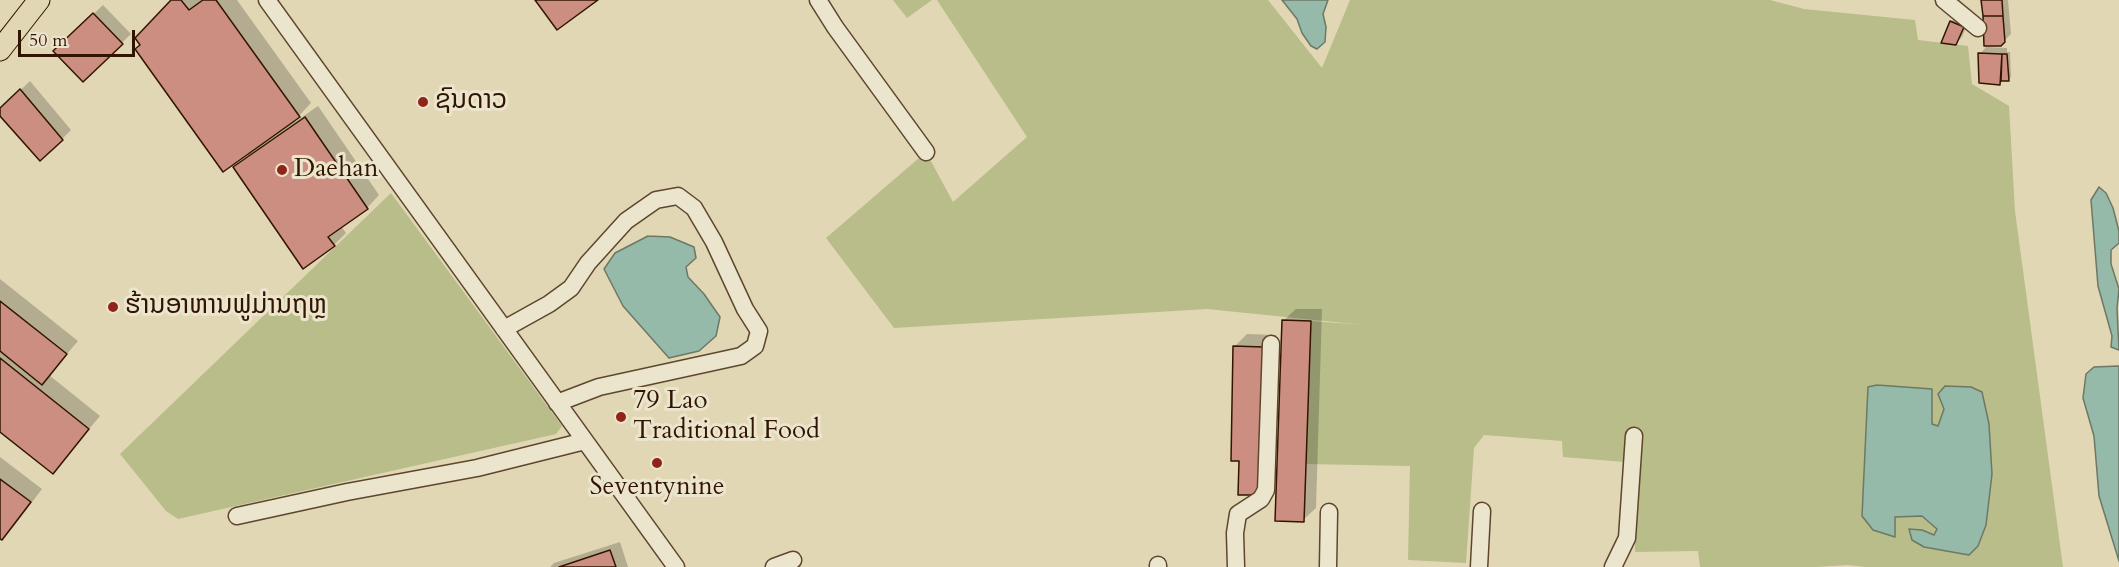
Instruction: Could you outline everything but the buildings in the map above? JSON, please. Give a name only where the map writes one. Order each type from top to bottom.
[{"type":"main road","points":[[0,50],[39,0]]},
{"type":"street","points":[[267,0],[676,567]]},
{"type":"street","points":[[819,0],[835,27],[926,152]]},
{"type":"street","points":[[1944,0],[1978,28]]},
{"type":"street","points":[[504,330],[549,304],[571,288],[588,263],[626,222],[656,200],[678,196],[694,208],[714,242],[745,309],[759,331],[754,346],[741,356],[598,387],[557,403]]},
{"type":"street","points":[[1236,567],[1234,533],[1238,514],[1261,499],[1266,489],[1270,344]]},
{"type":"street","points":[[1612,567],[1627,538],[1634,436]]},
{"type":"street","points":[[237,516],[346,492],[477,468],[585,441]]},
{"type":"street","points":[[1479,567],[1482,511]]},
{"type":"street","points":[[1328,567],[1329,512]]},
{"type":"street","points":[[774,567],[793,560]]},
{"type":"green space","points":[[893,0],[932,0],[907,18]]},
{"type":"green space","points":[[937,0],[1268,0],[1322,68],[1350,0],[1770,0],[1804,9],[1915,20],[1918,40],[1968,46],[1972,84],[2009,106],[2015,211],[2063,567],[1865,567],[1848,565],[1700,567],[1698,551],[1635,552],[1635,467],[1625,462],[1563,457],[1562,441],[1484,435],[1474,448],[1466,563],[1408,560],[1410,466],[1306,464],[1311,321],[1364,325],[1207,309],[894,328],[826,238],[926,152],[953,202],[1027,137]]},
{"type":"green space","points":[[391,193],[562,426],[556,434],[178,519],[166,511],[120,454]]},
{"type":"shaded area","points":[[1282,0],[1328,0],[1323,14],[1326,27],[1325,42],[1317,49],[1311,46],[1302,33],[1297,19]]},
{"type":"shaded area","points":[[2099,187],[2106,193],[2113,208],[2119,231],[2119,243],[2111,250],[2111,264],[2119,289],[2117,308],[2119,350],[2111,347],[2112,336],[2098,286],[2091,200]]},
{"type":"shaded area","points":[[648,236],[670,237],[694,247],[696,258],[686,267],[688,277],[704,294],[720,317],[716,336],[699,351],[669,358],[623,306],[604,269],[615,253]]},
{"type":"shaded area","points":[[2119,366],[2119,561],[2099,496],[2094,436],[2083,398],[2086,374],[2094,367]]},
{"type":"shaded area","points":[[1877,385],[1932,389],[1932,424],[1938,426],[1944,409],[1938,394],[1945,386],[1971,387],[1982,392],[1989,424],[1992,474],[1986,525],[1978,546],[1969,555],[1924,547],[1912,540],[1909,529],[1922,530],[1934,535],[1937,529],[1922,516],[1895,517],[1895,537],[1873,530],[1862,516],[1868,387]]},
{"type":"place","name":"ຊົນດາວ","points":[[423,102]]},
{"type":"place","name":"Daehan","points":[[282,170]]},
{"type":"place","name":"ຮ້ານອາຫານຟູມ່ານຖຫຼ","points":[[113,307]]},
{"type":"place","name":"79 Lao Traditional Food","points":[[621,417]]},
{"type":"place","name":"Seventynine","points":[[657,463]]}]
